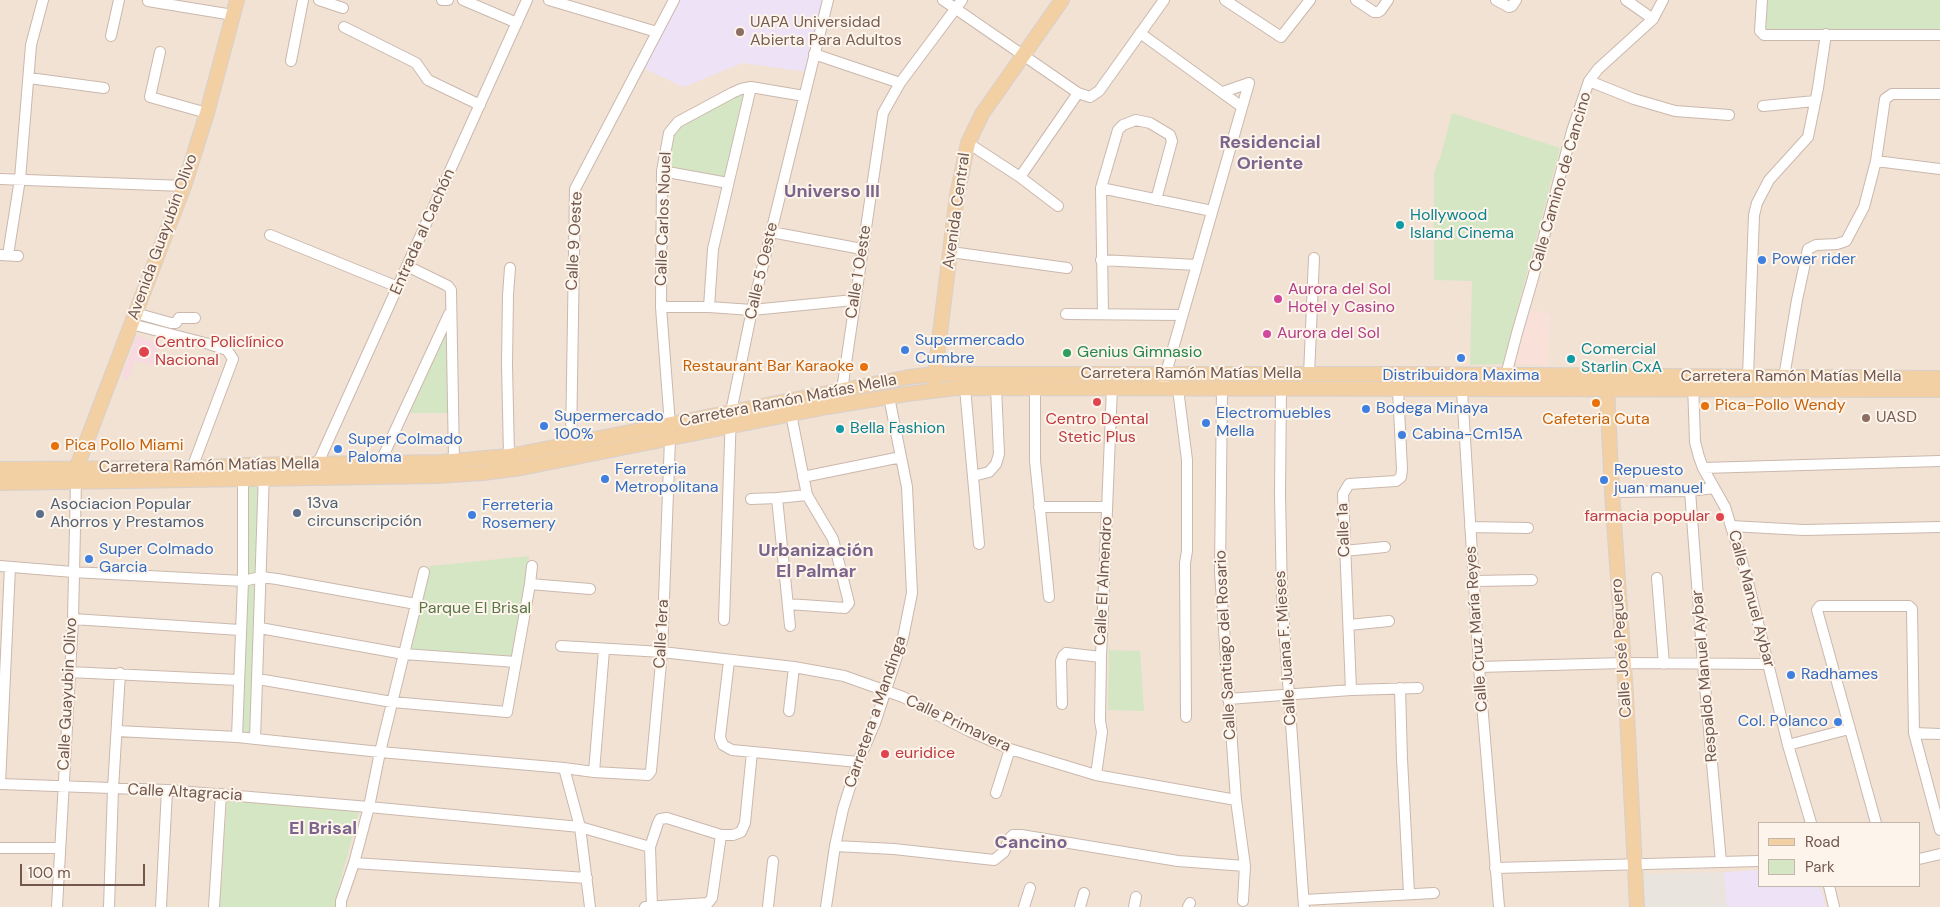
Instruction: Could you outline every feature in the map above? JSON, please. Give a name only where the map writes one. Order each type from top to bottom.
[{"type":"main road","name":"Avenida Guayubín Olivo","points":[[76,475],[184,186],[207,113],[237,0]]},
{"type":"main road","name":"Avenida Central","points":[[933,390],[957,195],[968,143],[982,114],[1062,0]]},
{"type":"main road","name":"Carretera Ramón Matías Mella","points":[[0,469],[76,475],[243,479],[438,476],[483,473],[521,468],[670,432],[731,412],[909,377],[935,374],[1164,381],[1309,375],[1506,375],[1693,383],[1940,390]]},
{"type":"main road","name":"Carretera Ramón Matías Mella","points":[[0,483],[76,475],[243,465],[454,461],[509,456],[571,445],[730,426],[889,397],[933,390],[965,388],[1112,388],[1164,381],[1178,388],[1607,389],[1693,383],[1748,376],[1940,378]]},
{"type":"main road","name":"Calle José Peguero","points":[[1607,389],[1637,907]]},
{"type":"street","points":[[9,255],[20,179],[31,45],[43,0]]},
{"type":"street","points":[[111,36],[118,0]]},
{"type":"street","points":[[290,61],[303,0]]},
{"type":"street","points":[[319,0],[343,8]]},
{"type":"street","points":[[442,0],[448,0]]},
{"type":"street","points":[[463,0],[517,23]]},
{"type":"street","name":"Entrada al Cachón","points":[[318,463],[527,0]]},
{"type":"street","points":[[549,0],[657,32]]},
{"type":"street","name":"Calle 9 Oeste","points":[[571,445],[575,189],[674,0]]},
{"type":"street","name":"Calle 5 Oeste","points":[[724,620],[731,412],[752,310],[828,0]]},
{"type":"street","points":[[943,0],[958,4],[1023,55],[1078,93],[1090,97],[1095,95],[1164,0]]},
{"type":"street","points":[[1225,0],[1281,36],[1310,0]]},
{"type":"street","points":[[1356,0],[1374,12],[1381,10],[1388,0]]},
{"type":"street","points":[[1496,0],[1512,4]]},
{"type":"street","points":[[1626,0],[1653,19]]},
{"type":"street","name":"Calle Camino de Cancino","points":[[1507,390],[1506,375],[1572,131],[1589,81],[1598,69],[1653,19],[1663,0]]},
{"type":"street","points":[[1762,0],[1762,34],[1940,35]]},
{"type":"street","points":[[148,1],[233,15]]},
{"type":"street","name":"Calle 1 Oeste","points":[[842,390],[881,121],[888,103],[900,84],[958,4]]},
{"type":"street","points":[[344,27],[416,62],[428,80],[480,105]]},
{"type":"street","points":[[1140,33],[1242,107]]},
{"type":"street","points":[[1748,376],[1753,235],[1757,203],[1769,180],[1808,137],[1826,34]]},
{"type":"street","points":[[160,52],[150,97],[207,113]]},
{"type":"street","points":[[814,54],[900,84]]},
{"type":"street","points":[[29,78],[104,88]]},
{"type":"street","points":[[1589,81],[1634,99],[1675,111],[1729,115]]},
{"type":"street","points":[[1164,381],[1249,83],[1223,92]]},
{"type":"street","points":[[709,307],[713,250],[751,87]]},
{"type":"street","name":"Calle Carlos Nouel","points":[[670,432],[661,307],[662,171],[669,133],[678,122],[732,92],[751,87],[804,96]]},
{"type":"street","points":[[1020,177],[1078,93]]},
{"type":"street","points":[[1784,376],[1808,249],[1846,241],[1850,235],[1864,207],[1876,161],[1883,102],[1892,94],[1940,94]]},
{"type":"street","points":[[1763,106],[1815,101]]},
{"type":"street","points":[[1103,314],[1101,188],[1118,130],[1123,125],[1136,120],[1150,122],[1170,135],[1172,141],[1156,200]]},
{"type":"street","points":[[968,143],[1020,177],[1058,206]]},
{"type":"street","points":[[1876,161],[1940,169]]},
{"type":"street","points":[[662,171],[728,183]]},
{"type":"street","points":[[0,178],[184,186]]},
{"type":"street","points":[[1101,188],[1212,211]]},
{"type":"street","points":[[771,232],[862,249]]},
{"type":"street","points":[[270,235],[398,287]]},
{"type":"street","points":[[951,252],[1067,268]]},
{"type":"street","points":[[1309,375],[1314,258]]},
{"type":"street","points":[[1101,260],[1197,265]]},
{"type":"street","points":[[407,266],[448,286],[450,290],[454,461]]},
{"type":"street","points":[[509,456],[508,295],[510,268]]},
{"type":"street","points":[[661,307],[709,307],[752,310],[854,300]]},
{"type":"street","points":[[380,463],[451,310]]},
{"type":"street","points":[[1066,314],[1182,315]]},
{"type":"street","points":[[133,319],[171,324],[176,323],[179,318],[195,318]]},
{"type":"street","points":[[133,319],[227,350],[233,359],[192,468]]},
{"type":"street","name":"Calle Manuel Aybar","points":[[1693,383],[1696,442],[1703,468],[1725,507],[1747,578],[1788,745],[1811,822]]},
{"type":"street","points":[[965,388],[979,544]]},
{"type":"street","points":[[973,476],[988,472],[996,464],[999,454],[996,388]]},
{"type":"street","points":[[1035,388],[1035,461],[1049,597]]},
{"type":"street","name":"Calle El Almendro","points":[[1096,774],[1102,732],[1100,721],[1101,657],[1112,388]]},
{"type":"street","points":[[1178,388],[1187,460],[1187,551],[1185,563],[1186,717]]},
{"type":"street","name":"Calle Santiago del Rosario","points":[[1222,388],[1220,572],[1236,800],[1245,866],[1243,901]]},
{"type":"street","name":"Calle Juana F. Mieses","points":[[1281,388],[1280,495],[1282,596],[1304,903]]},
{"type":"street","name":"Calle 1a","points":[[1351,690],[1342,494],[1349,484],[1396,481],[1400,477],[1402,469],[1398,390]]},
{"type":"street","name":"Calle Cruz María Reyes","points":[[1462,390],[1480,667],[1499,907]]},
{"type":"street","name":"Carretera a Mandinga","points":[[826,907],[835,846],[843,809],[858,762],[876,724],[903,638],[912,592],[908,487],[889,397]]},
{"type":"street","points":[[788,604],[845,608],[849,603],[833,539],[806,495],[791,414]]},
{"type":"street","name":"Calle 1era","points":[[594,772],[648,775],[651,771],[662,652],[670,432]]},
{"type":"street","points":[[803,478],[901,457]]},
{"type":"street","points":[[1703,468],[1940,461]]},
{"type":"street","points":[[317,478],[318,463]]},
{"type":"street","points":[[255,739],[264,464]]},
{"type":"street","points":[[236,737],[242,581],[243,465]]},
{"type":"street","name":"Calle Guayubin Olivo","points":[[57,907],[73,619],[76,475]]},
{"type":"street","points":[[1612,492],[1690,491],[1714,488]]},
{"type":"street","name":"Respaldo Manuel Aybar","points":[[1690,491],[1721,862]]},
{"type":"street","points":[[751,499],[806,495]]},
{"type":"street","points":[[777,498],[790,626]]},
{"type":"street","points":[[1039,507],[1108,507]]},
{"type":"street","points":[[1731,526],[1804,530],[1940,527]]},
{"type":"street","points":[[1470,527],[1528,528]]},
{"type":"street","points":[[1344,551],[1385,547]]},
{"type":"street","points":[[0,784],[5,566],[73,572],[242,581],[261,577],[416,604]]},
{"type":"street","points":[[258,679],[392,702],[507,712],[532,566]]},
{"type":"street","points":[[341,907],[341,901],[369,807],[380,752],[424,572]]},
{"type":"street","points":[[1657,578],[1664,664]]},
{"type":"street","points":[[1475,581],[1532,580]]},
{"type":"street","points":[[530,584],[590,589]]},
{"type":"street","points":[[1876,822],[1817,610],[1820,606],[1909,606],[1912,609],[1914,733],[1940,830]]},
{"type":"street","points":[[73,619],[240,630]]},
{"type":"street","points":[[1349,625],[1389,621]]},
{"type":"street","points":[[260,628],[404,654],[516,662]]},
{"type":"street","name":"Calle Primavera","points":[[561,646],[662,652],[794,667],[844,676],[886,691],[1010,749],[1096,774],[1236,800]]},
{"type":"street","points":[[117,731],[236,737],[594,772],[604,650]]},
{"type":"street","points":[[1062,704],[1061,661],[1063,656],[1066,653],[1101,657]]},
{"type":"street","points":[[729,661],[720,741],[727,749],[858,762]]},
{"type":"street","points":[[1480,667],[1624,663],[1769,664]]},
{"type":"street","points":[[789,711],[794,667]]},
{"type":"street","points":[[69,672],[238,680]]},
{"type":"street","points":[[109,907],[113,789],[120,673]]},
{"type":"street","points":[[1400,688],[1409,893]]},
{"type":"street","points":[[1228,699],[1351,690],[1418,688]]},
{"type":"street","points":[[1788,745],[1850,729]]},
{"type":"street","points":[[1914,733],[1940,734]]},
{"type":"street","points":[[996,793],[1010,749]]},
{"type":"street","points":[[652,907],[650,847],[658,823],[663,818],[671,819],[722,835],[737,834],[744,828],[752,752]]},
{"type":"street","points":[[564,768],[580,827],[590,907]]},
{"type":"street","name":"Calle Altagracia","points":[[0,784],[167,790],[580,827],[650,847]]},
{"type":"street","points":[[161,907],[167,790]]},
{"type":"street","points":[[214,907],[220,794]]},
{"type":"street","points":[[645,907],[708,903],[712,898],[722,835]]},
{"type":"street","points":[[835,846],[894,849],[994,860],[1004,852],[1009,839],[1014,835],[1021,835],[1178,861],[1245,866]]},
{"type":"street","points":[[0,848],[60,848]]},
{"type":"street","points":[[1920,859],[1940,854]]},
{"type":"street","points":[[1495,868],[1758,861]]},
{"type":"street","points":[[354,862],[587,878]]},
{"type":"street","points":[[768,907],[773,862]]},
{"type":"street","points":[[1829,887],[1834,907]]},
{"type":"street","points":[[1024,907],[1030,888]]},
{"type":"street","points":[[1080,907],[1084,893]]},
{"type":"street","points":[[1304,903],[1409,893],[1434,893]]},
{"type":"shaded area","points":[[0,0],[1940,0],[1940,907],[0,907]]},
{"type":"shaded area","name":"UAPA Universidad Abierta Para Adultos","points":[[680,0],[826,0],[808,72],[742,63],[684,87],[643,68]]},
{"type":"shaded area","points":[[1530,310],[1551,314],[1548,366],[1515,363]]},
{"type":"shaded area","name":"Centro Policlínico Nacional","points":[[137,335],[160,345],[152,366],[135,360],[128,380],[122,377]]},
{"type":"shaded area","points":[[1758,870],[1758,887],[1820,887],[1826,907],[1727,907],[1724,872]]},
{"type":"shaded area","points":[[1724,872],[1727,907],[1644,907],[1642,874]]},
{"type":"green space","points":[[1767,0],[1940,0],[1940,30],[1766,32]]},
{"type":"green space","points":[[747,91],[726,177],[666,166],[669,138],[693,112]]},
{"type":"green space","points":[[1452,113],[1560,148],[1503,364],[1470,365],[1472,281],[1434,280],[1434,173],[1441,155]]},
{"type":"green space","points":[[449,325],[449,413],[410,413]]},
{"type":"green space","points":[[260,485],[252,732],[241,732],[248,486]]},
{"type":"green space","name":"Parque El Brisal","points":[[529,556],[515,658],[409,650],[430,566]]},
{"type":"green space","points":[[1109,650],[1140,651],[1144,711],[1108,710]]},
{"type":"green space","points":[[227,799],[360,809],[335,907],[220,907]]},
{"type":"place","name":"UAPA Universidad Abierta Para Adultos","points":[[740,32]]},
{"type":"place","name":"Hollywood Island Cinema","points":[[1400,225]]},
{"type":"place","name":"Power rider","points":[[1762,260]]},
{"type":"place","name":"Aurora del Sol Hotel y Casino","points":[[1278,299]]},
{"type":"place","name":"Aurora del Sol","points":[[1267,334]]},
{"type":"place","name":"Supermercado Cumbre","points":[[905,350]]},
{"type":"place","name":"Centro Policlínico Nacional","points":[[144,352]]},
{"type":"place","name":"Genius Gimnasio","points":[[1067,353]]},
{"type":"place","name":"Distribuidora Maxima","points":[[1461,358]]},
{"type":"place","name":"Comercial Starlin CxA","points":[[1571,359]]},
{"type":"place","name":"Restaurant Bar Karaoke","points":[[864,367]]},
{"type":"place","name":"Centro Dental Stetic Plus","points":[[1097,402]]},
{"type":"place","name":"Cafeteria Cuta","points":[[1596,403]]},
{"type":"place","name":"Pica-Pollo Wendy","points":[[1705,406]]},
{"type":"place","name":"Bodega Minaya","points":[[1366,409]]},
{"type":"place","name":"UASD","points":[[1866,418]]},
{"type":"place","name":"Electromuebles Mella","points":[[1206,423]]},
{"type":"place","name":"Supermercado 100%","points":[[544,426]]},
{"type":"place","name":"Bella Fashion","points":[[840,429]]},
{"type":"place","name":"Cabina-Cm15A","points":[[1402,435]]},
{"type":"place","name":"Pica Pollo Miami","points":[[55,446]]},
{"type":"place","name":"Super Colmado Paloma","points":[[338,449]]},
{"type":"place","name":"Ferreteria Metropolitana","points":[[605,479]]},
{"type":"place","name":"Repuesto juan manuel","points":[[1604,480]]},
{"type":"place","name":"13va circunscripción","points":[[297,513]]},
{"type":"place","name":"Asociacion Popular Ahorros y Prestamos","points":[[40,514]]},
{"type":"place","name":"Ferreteria Rosemery","points":[[472,515]]},
{"type":"place","name":"farmacia popular","points":[[1720,517]]},
{"type":"place","name":"Super Colmado Garcia","points":[[89,559]]},
{"type":"place","name":"Radhames","points":[[1791,675]]},
{"type":"place","name":"Col. Polanco","points":[[1838,722]]},
{"type":"place","name":"euridice","points":[[885,754]]},
{"type":"district","name":"Residencial Oriente","points":[[1270,153]]},
{"type":"district","name":"Universo III","points":[[832,192]]},
{"type":"district","name":"Urbanización El Palmar","points":[[816,561]]},
{"type":"district","name":"El Brisal","points":[[323,829]]},
{"type":"district","name":"Cancino","points":[[1031,843]]}]
